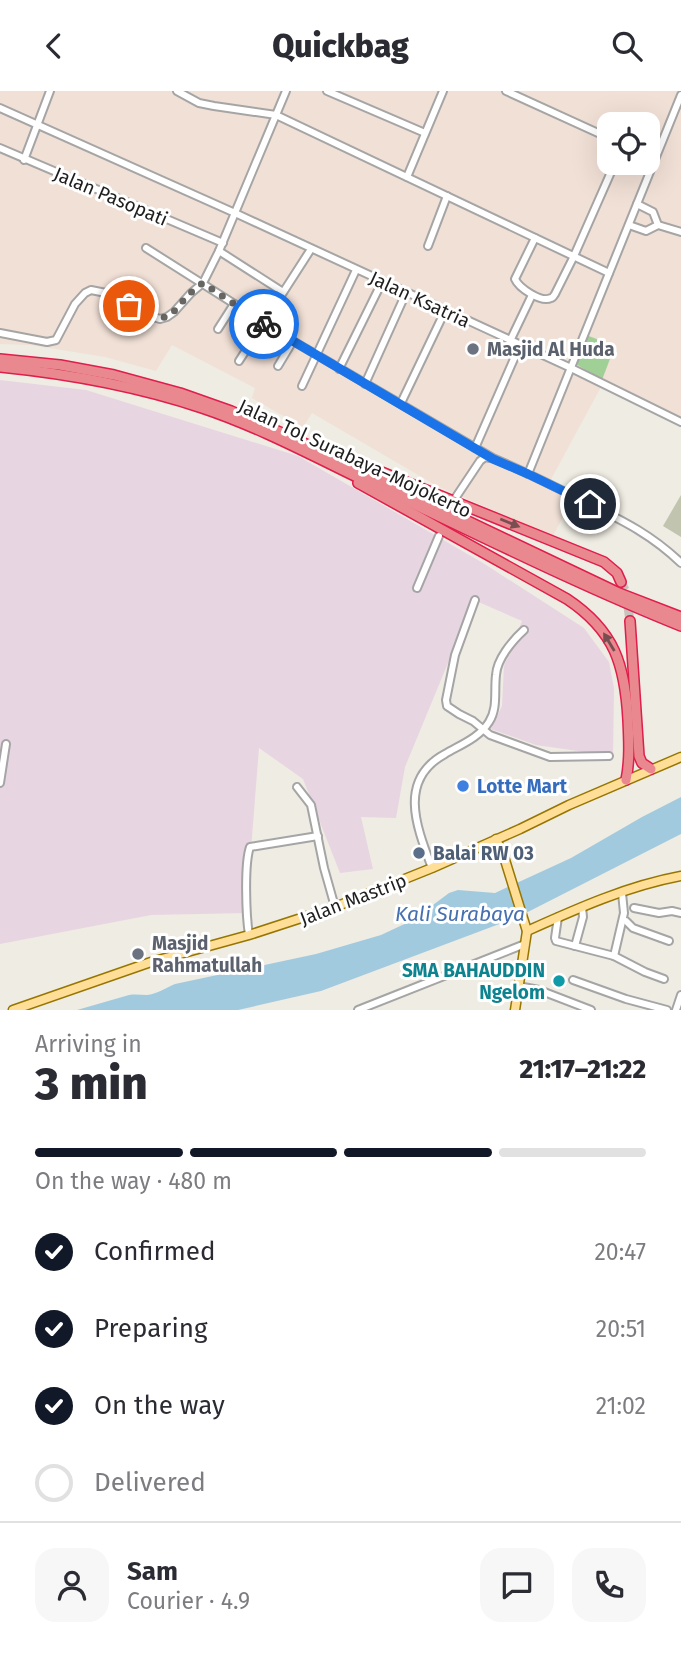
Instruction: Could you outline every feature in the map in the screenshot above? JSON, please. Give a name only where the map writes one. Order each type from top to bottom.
[{"type":"highway","name":"Jalan Tol Surabaya–Mojokerto","points":[[0,359],[60,365],[143,382],[231,411],[309,445],[619,593],[681,617]]},
{"type":"highway","name":"Jalan Tol Surabaya–Mojokerto","points":[[0,367],[60,373],[155,393],[215,413],[617,600],[681,626]]},
{"type":"highway","points":[[309,445],[437,493],[604,562],[617,573],[621,582]]},
{"type":"highway","points":[[321,460],[375,493],[567,599],[597,623],[613,646],[625,681],[630,759],[625,780]]},
{"type":"highway","points":[[630,621],[639,756],[651,769]]},
{"type":"main road","name":"Jalan Mastrip","points":[[13,1010],[151,962],[249,935],[335,907],[432,868],[681,757]]},
{"type":"main road","points":[[496,839],[526,927],[516,1010]]},
{"type":"main road","points":[[526,927],[622,893],[681,876]]},
{"type":"street","points":[[24,160],[50,91]]},
{"type":"street","points":[[177,91],[206,105],[276,115],[610,273]]},
{"type":"street","points":[[0,333],[47,342],[55,341],[75,304],[91,290],[106,293],[143,314],[160,319],[174,312],[203,283],[223,243],[286,91]]},
{"type":"street","points":[[327,91],[425,133]]},
{"type":"street","points":[[407,177],[443,91]]},
{"type":"street","points":[[506,91],[597,133]]},
{"type":"street","points":[[660,147],[681,95]]},
{"type":"street","name":"Jalan Ksatria","points":[[0,108],[235,213],[571,368],[681,422]]},
{"type":"street","name":"Jalan Pasopati","points":[[0,148],[223,243]]},
{"type":"street","points":[[535,238],[515,279],[517,284],[532,295],[553,298],[610,175]]},
{"type":"street","points":[[528,474],[649,175]]},
{"type":"street","points":[[428,246],[447,196]]},
{"type":"street","points":[[637,204],[653,212],[658,225]]},
{"type":"street","points":[[629,225],[646,230],[658,225],[681,233]]},
{"type":"street","points":[[146,248],[264,324],[493,459],[631,525],[656,541],[681,563]]},
{"type":"street","points":[[239,361],[311,249]]},
{"type":"street","points":[[219,251],[283,292]]},
{"type":"street","points":[[302,386],[356,270]]},
{"type":"street","points":[[339,369],[382,282]]},
{"type":"street","points":[[365,384],[407,293]]},
{"type":"street","points":[[510,341],[532,295]]},
{"type":"street","points":[[219,329],[234,304]]},
{"type":"street","points":[[401,403],[445,311]]},
{"type":"street","points":[[278,366],[293,341]]},
{"type":"street","points":[[475,448],[520,345]]},
{"type":"street","points":[[456,497],[482,459],[493,459]]},
{"type":"street","points":[[417,588],[439,536]]},
{"type":"street","points":[[475,600],[455,655],[446,704],[450,709],[473,721],[490,735],[550,757],[609,756]]},
{"type":"street","points":[[432,868],[417,829],[415,816],[421,775],[434,760],[484,729],[494,712],[496,675],[500,660],[515,638],[524,631]]},
{"type":"street","points":[[0,783],[6,744]]},
{"type":"street","points":[[297,787],[311,806],[335,907]]},
{"type":"street","points":[[249,935],[247,874],[250,847],[318,837]]},
{"type":"street","points":[[614,956],[623,919],[622,893]]},
{"type":"street","points":[[576,946],[583,917],[582,907]]},
{"type":"street","points":[[634,908],[659,913],[681,913]]},
{"type":"street","points":[[558,917],[554,940],[614,956],[664,979]]},
{"type":"street","points":[[623,919],[633,928],[669,941]]},
{"type":"street","points":[[359,1010],[381,1004],[525,944]]},
{"type":"street","points":[[573,980],[664,1010]]},
{"type":"street","points":[[518,986],[539,990],[592,1010]]},
{"type":"street","points":[[676,1010],[681,995]]},
{"type":"shaded area","points":[[0,91],[681,91],[681,426],[601,387],[549,483],[573,498],[553,536],[437,486],[312,413],[303,427],[252,398],[255,388],[172,345],[156,371],[105,357],[31,345],[0,344]]},
{"type":"shaded area","points":[[0,380],[86,390],[298,456],[483,563],[584,628],[609,662],[614,688],[613,756],[536,745],[491,729],[502,706],[504,666],[522,621],[474,600],[405,767],[396,818],[361,817],[373,869],[340,873],[303,779],[259,748],[246,913],[151,915],[0,944]]},
{"type":"shaded area","points":[[681,495],[681,537],[663,526]]},
{"type":"green space","points":[[586,335],[610,344],[613,351],[602,380],[576,364]]},
{"type":"water","name":"Kali Surabaya","points":[[681,797],[681,834],[518,917],[321,991],[238,1010],[77,1010],[129,995],[150,994],[175,984],[316,954],[381,935],[413,920],[449,893],[458,890],[495,893],[571,858]]},
{"type":"tunnel","points":[[621,582],[626,592],[630,621]]},
{"type":"way so far","points":[[129,306],[153,318],[167,317],[203,283],[264,324]]},
{"type":"place","name":"Masjid Al Huda","points":[[473,349]]},
{"type":"place","name":"Lotte Mart","points":[[463,786]]},
{"type":"place","name":"Balai RW 03","points":[[419,853]]},
{"type":"place","name":"Masjid Rahmatullah","points":[[138,954]]},
{"type":"place","name":"SMA BAHAUDDIN Ngelom","points":[[559,981]]},
{"type":"route","points":[[264,324],[493,459],[590,504]]}]
